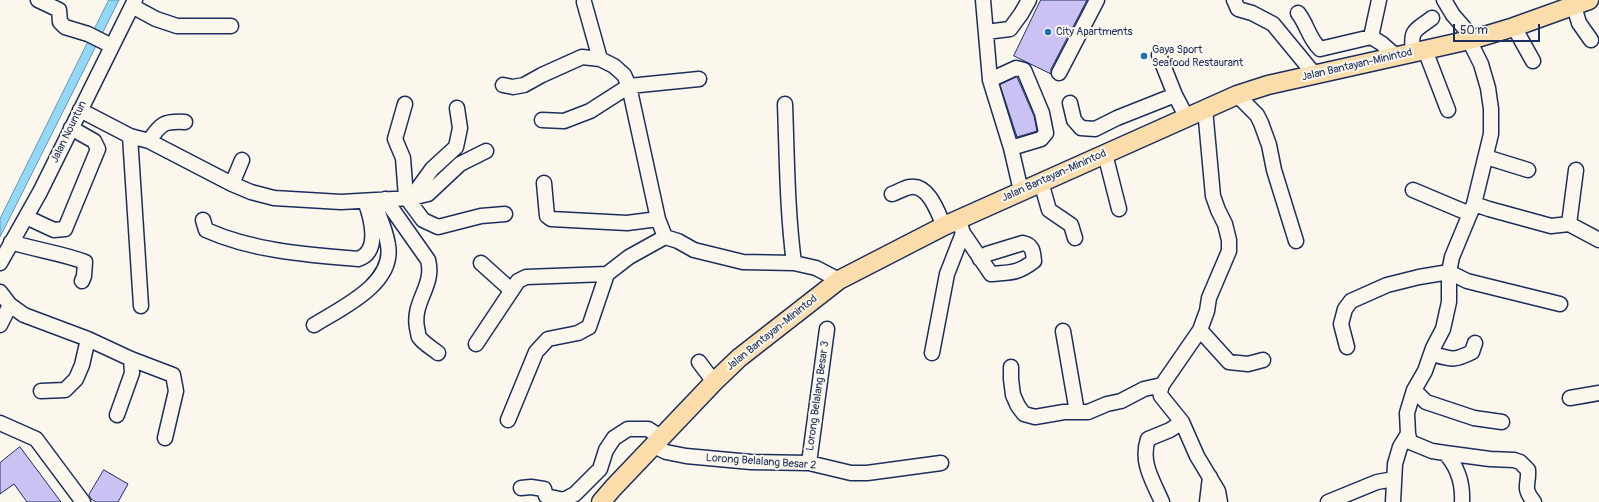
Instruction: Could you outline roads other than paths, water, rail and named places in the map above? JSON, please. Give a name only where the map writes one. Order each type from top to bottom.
[{"type":"main road","name":"Jalan Bantayan-Minintod","points":[[601,502],[612,488],[739,358],[839,280],[955,226],[1021,191],[1237,95],[1268,85],[1472,39],[1514,27],[1582,3]]},
{"type":"street","points":[[38,0],[59,10],[60,22],[65,27],[88,34],[107,43]]},
{"type":"street","points":[[983,0],[990,80],[1011,148],[1021,191]]},
{"type":"street","points":[[986,32],[1010,29],[1021,14],[1028,0]]},
{"type":"street","points":[[1059,73],[1097,0]]},
{"type":"street","points":[[1234,0],[1238,9],[1252,13],[1273,24],[1315,74]]},
{"type":"street","points":[[1371,37],[1379,0]]},
{"type":"street","points":[[1444,0],[1453,15],[1472,39],[1481,64],[1488,88],[1491,109],[1491,134],[1472,209],[1452,257],[1449,272],[1448,302],[1443,328],[1433,348],[1425,371],[1414,390],[1407,413],[1408,434],[1410,442],[1432,451],[1490,459],[1514,460],[1520,462],[1528,470],[1526,487],[1527,492],[1534,502]]},
{"type":"street","points":[[584,2],[600,59]]},
{"type":"street","points":[[134,3],[156,19],[177,26],[231,26]]},
{"type":"street","name":"Jalan Nountun","points":[[0,263],[26,217],[80,110],[107,43],[134,3]]},
{"type":"street","points":[[1582,3],[1579,23],[1591,40]]},
{"type":"street","points":[[1298,13],[1304,20],[1313,43],[1320,49],[1371,37],[1381,43],[1396,56]]},
{"type":"street","points":[[1432,18],[1416,30],[1411,38],[1448,110]]},
{"type":"street","points":[[1514,27],[1533,61]]},
{"type":"street","points":[[1159,55],[1187,118]]},
{"type":"street","points":[[503,85],[513,87],[524,85],[582,57],[600,59],[614,66],[624,74],[629,86],[658,219],[665,237]]},
{"type":"street","points":[[990,80],[1016,68],[1024,70],[1042,113],[1046,133],[1042,139],[1011,148]]},
{"type":"street","points":[[542,120],[564,121],[590,111],[629,86],[699,79]]},
{"type":"street","points":[[1070,103],[1074,120],[1081,128],[1095,129],[1117,118],[1176,95]]},
{"type":"street","points":[[1237,95],[1257,115],[1261,123],[1269,145],[1274,170],[1296,241]]},
{"type":"street","points":[[405,104],[395,139],[403,158],[409,198],[423,220],[438,227],[481,216],[505,214]]},
{"type":"street","points":[[785,104],[789,226],[794,263]]},
{"type":"street","points":[[409,198],[432,169],[456,147],[460,128],[457,108]]},
{"type":"street","points":[[80,110],[130,136],[149,141],[232,184],[251,192],[274,198],[341,202],[409,198],[428,194],[460,164],[486,151]]},
{"type":"street","points":[[1205,110],[1213,196],[1225,224],[1229,240],[1229,251],[1211,292],[1200,330],[1162,385],[1160,392],[1161,396],[1182,422],[1197,456],[1218,491],[1220,502]]},
{"type":"street","points":[[149,141],[162,124],[172,121],[185,122]]},
{"type":"street","points":[[26,217],[54,230],[65,229],[98,149],[94,141],[71,128]]},
{"type":"street","points":[[130,136],[140,306]]},
{"type":"street","points":[[1105,154],[1119,209]]},
{"type":"street","points":[[1486,157],[1528,170]]},
{"type":"street","points":[[232,184],[242,160]]},
{"type":"street","points":[[1569,224],[1576,170]]},
{"type":"street","points":[[1041,182],[1049,210],[1071,225],[1076,238]]},
{"type":"street","points":[[544,183],[547,216],[551,219],[627,223],[658,219]]},
{"type":"street","points":[[892,194],[912,186],[921,190],[930,197],[955,226],[980,259]]},
{"type":"street","points":[[1413,190],[1472,209],[1489,209],[1551,226],[1569,224],[1599,240]]},
{"type":"street","points":[[203,220],[206,230],[228,240],[274,250],[313,256],[358,259],[365,257],[372,241],[371,219],[374,200]]},
{"type":"street","points":[[314,325],[359,297],[378,280],[387,265],[388,247],[384,227],[374,200]]},
{"type":"street","points":[[374,200],[428,260],[431,268],[429,279],[416,311],[416,322],[418,336],[438,353]]},
{"type":"street","points":[[932,353],[955,226]]},
{"type":"street","points":[[508,420],[536,352],[548,339],[578,333],[589,327],[607,274],[629,257],[665,237],[678,241],[694,250],[744,262],[794,263],[816,268],[839,280]]},
{"type":"street","points":[[11,242],[85,262],[82,281]]},
{"type":"street","points":[[481,263],[511,290]]},
{"type":"street","points":[[1347,347],[1341,324],[1345,309],[1351,301],[1387,285],[1418,276],[1449,272],[1468,281],[1560,304]]},
{"type":"street","points":[[476,344],[511,290],[518,281],[526,276],[607,274]]},
{"type":"street","points":[[0,292],[10,305],[24,315],[88,339],[131,359],[173,375],[176,390],[166,438]]},
{"type":"street","points":[[0,325],[10,305]]},
{"type":"street","name":"Lorong Belalang Besar 3","points":[[809,463],[827,329]]},
{"type":"street","points":[[1200,330],[1229,362],[1248,364],[1263,360]]},
{"type":"street","points":[[1063,331],[1077,412]]},
{"type":"street","points":[[41,390],[65,390],[76,378],[82,365],[88,339]]},
{"type":"street","points":[[1433,348],[1436,355],[1459,359],[1472,352],[1475,343]]},
{"type":"street","points":[[118,415],[132,373],[131,359]]},
{"type":"street","points":[[699,362],[714,382]]},
{"type":"street","points":[[1011,367],[1013,395],[1018,406],[1024,414],[1035,417],[1064,412],[1088,412],[1107,404],[1121,401],[1144,389],[1162,385]]},
{"type":"street","points":[[1414,390],[1426,402],[1474,418],[1502,422]]},
{"type":"street","points":[[1570,398],[1599,393]]},
{"type":"street","points":[[0,422],[36,439],[83,502]]},
{"type":"street","points":[[1162,502],[1146,464],[1146,447],[1148,439],[1170,430],[1182,422]]},
{"type":"street","name":"Lorong Belalang Besar 2","points":[[521,488],[531,487],[544,489],[546,496],[564,500],[575,494],[600,468],[606,450],[614,438],[628,429],[648,429],[666,452],[686,456],[751,462],[809,463],[851,473],[867,473],[941,463]]},
{"type":"street","points":[[1393,502],[1397,455],[1408,434]]},
{"type":"street","points":[[1445,453],[1453,461],[1459,474],[1462,502]]},
{"type":"street","points":[[1207,502],[1210,477]]},
{"type":"street","points":[[1328,502],[1377,482],[1394,479]]},
{"type":"water","points":[[109,0],[119,0],[0,237],[0,219]]},
{"type":"place","name":"City Apartments","points":[[1048,32]]},
{"type":"place","name":"Gaya Sport Seafood Restaurant","points":[[1144,56]]}]
